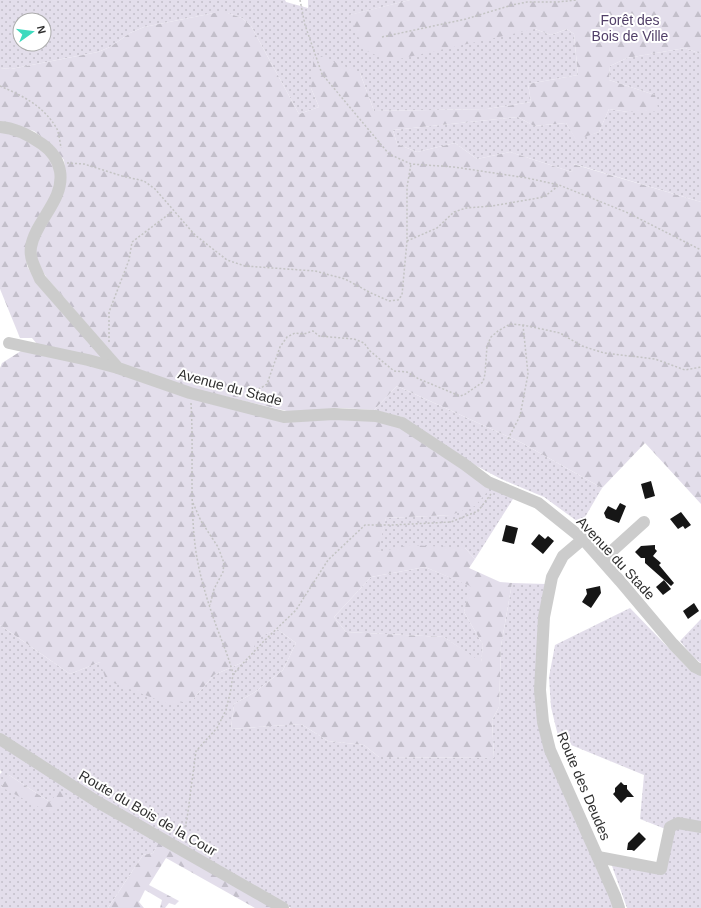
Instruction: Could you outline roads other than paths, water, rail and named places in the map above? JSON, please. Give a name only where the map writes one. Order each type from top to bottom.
[{"type":"street","name":"Avenue du Stade","points":[[0,127],[9,128],[30,135],[49,149],[58,162],[61,177],[58,192],[35,235],[31,248],[32,262],[40,279],[118,368],[190,393],[284,417],[334,414],[376,416],[402,423],[464,464],[488,482],[538,503],[582,539],[602,560],[673,644],[695,667],[701,670]]},
{"type":"street","points":[[9,343],[118,368]]},
{"type":"street","points":[[602,560],[644,522]]},
{"type":"street","name":"Route des Deudes","points":[[582,539],[563,556],[552,577],[544,617],[540,690],[543,722],[550,750],[619,908]]},
{"type":"street","name":"Route du Bois de la Cour","points":[[0,739],[74,788],[283,908]]},
{"type":"street","points":[[598,857],[661,869],[670,827],[678,823],[701,827]]},
{"type":"park label","name":"Forêt des Bois de Ville","points":[[630,28]]}]
